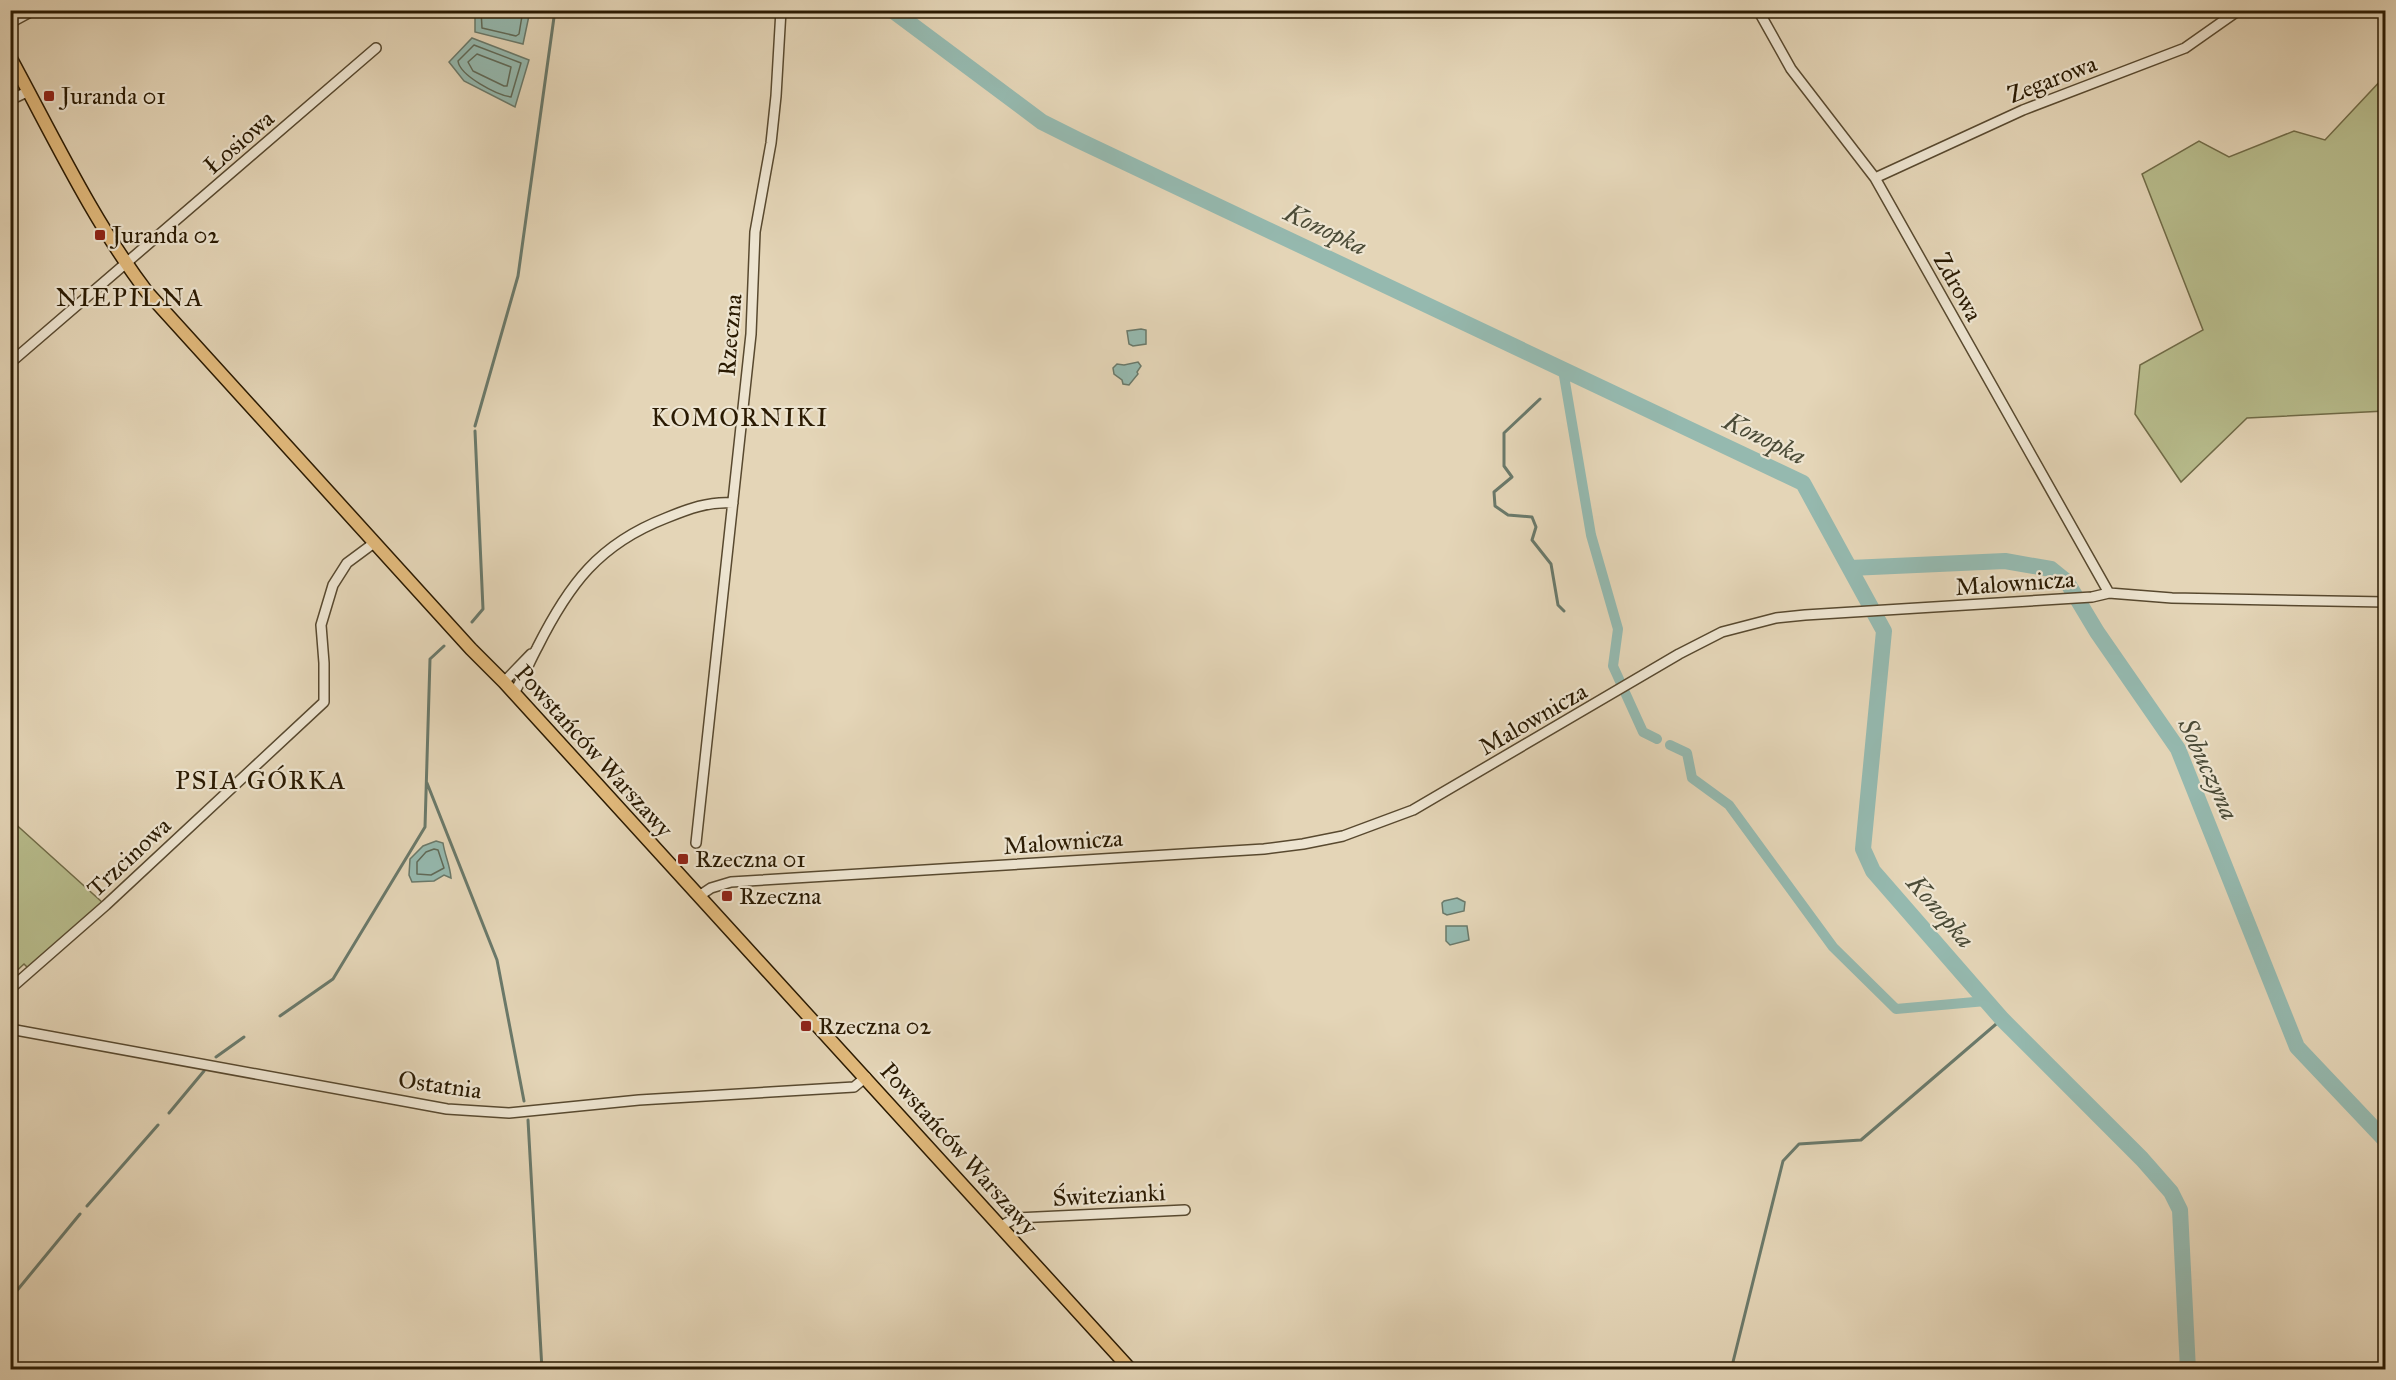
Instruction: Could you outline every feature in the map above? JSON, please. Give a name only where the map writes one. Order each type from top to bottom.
[{"type":"main road","name":"Powstańców Warszawy","points":[[10,57],[126,264],[189,339],[866,1077],[1131,1370]]},
{"type":"street","points":[[10,23],[34,10]]},
{"type":"street","name":"Rzeczna","points":[[696,843],[751,334],[755,232],[772,131],[781,10]]},
{"type":"street","name":"Zdrowa","points":[[1758,10],[1791,69],[1875,178],[2109,593]]},
{"type":"street","name":"Zegarowa","points":[[1875,178],[2023,110],[2185,48],[2239,10]]},
{"type":"street","name":"Łosiowa","points":[[10,363],[376,48]]},
{"type":"street","points":[[10,100],[29,91]]},
{"type":"street","points":[[514,693],[536,648],[572,587],[595,561],[640,528],[692,508],[720,502],[733,502]]},
{"type":"street","name":"Trzcinowa","points":[[10,989],[106,904],[324,702],[321,625],[333,585],[347,563],[374,543]]},
{"type":"street","name":"Malownicza","points":[[699,896],[711,888],[730,882],[1264,849],[1343,836],[1413,810],[1679,654],[1722,633],[1776,618],[2092,597],[2109,593],[2172,598],[2385,602]]},
{"type":"street","points":[[504,682],[536,648]]},
{"type":"street","name":"Ostatnia","points":[[10,1029],[447,1109],[509,1113],[639,1100],[854,1087],[866,1077]]},
{"type":"street","name":"Świtezianki","points":[[1001,1226],[1016,1218],[1185,1210]]},
{"type":"green space","points":[[2385,76],[2385,411],[2247,418],[2181,482],[2135,414],[2140,365],[2203,330],[2142,174],[2199,141],[2229,157],[2294,131],[2325,140]]},
{"type":"green space","points":[[11,820],[103,903],[29,969],[24,964],[11,976]]},
{"type":"water","points":[[475,11],[530,11],[523,44],[475,32]]},
{"type":"water","points":[[472,38],[529,60],[515,107],[464,81],[449,62]]},
{"type":"water","points":[[1146,330],[1146,344],[1133,346],[1129,344],[1127,331]]},
{"type":"water","points":[[1138,362],[1141,366],[1138,374],[1129,385],[1123,384],[1122,380],[1114,374],[1113,368],[1117,364]]},
{"type":"water","points":[[436,841],[443,843],[451,878],[444,875],[434,881],[412,882],[409,875],[410,859],[423,846]]},
{"type":"water","points":[[1457,898],[1465,902],[1464,911],[1447,915],[1443,913],[1442,903]]},
{"type":"water","points":[[1446,926],[1467,926],[1469,940],[1450,945],[1446,941]]},
{"type":"waterway","points":[[475,426],[518,276],[555,10]]},
{"type":"waterway","name":"Konopka","points":[[892,10],[1042,122],[1803,483],[1884,631],[1863,849],[1873,871],[2002,1019],[2142,1159],[2171,1192],[2180,1210],[2188,1370]]},
{"type":"waterway","points":[[1563,370],[1591,535],[1618,629],[1613,666],[1643,732],[1657,739]]},
{"type":"waterway","points":[[1540,399],[1504,433],[1504,466],[1512,477],[1494,492],[1495,506],[1508,515],[1532,517],[1536,527],[1532,540],[1551,564],[1558,605],[1564,611]]},
{"type":"waterway","points":[[472,622],[483,609],[475,431]]},
{"type":"waterway","name":"Sobuczyna","points":[[1850,568],[2005,561],[2051,569],[2067,582],[2097,632],[2178,749],[2297,1047],[2386,1141]]},
{"type":"waterway","points":[[280,1016],[333,979],[425,827],[430,659],[444,646]]},
{"type":"waterway","points":[[1670,745],[1687,753],[1692,778],[1729,805],[1833,947],[1896,1009],[1986,1001]]},
{"type":"waterway","points":[[427,783],[497,960],[524,1101]]},
{"type":"waterway","points":[[1731,1370],[1783,1161],[1799,1144],[1861,1140],[2002,1019]]},
{"type":"waterway","points":[[216,1057],[244,1037]]},
{"type":"waterway","points":[[169,1113],[204,1071]]},
{"type":"waterway","points":[[528,1120],[542,1370]]},
{"type":"waterway","points":[[87,1206],[158,1125]]},
{"type":"waterway","points":[[10,1299],[80,1214]]},
{"type":"place","name":"Juranda 01","points":[[49,96]]},
{"type":"place","name":"Juranda 02","points":[[100,235]]},
{"type":"place","name":"Rzeczna 01","points":[[683,859]]},
{"type":"place","name":"Rzeczna","points":[[727,896]]},
{"type":"place","name":"Rzeczna 02","points":[[806,1026]]},
{"type":"district","name":"NIEPILNA","points":[[130,297]]},
{"type":"district","name":"KOMORNIKI","points":[[740,417]]},
{"type":"district","name":"PSIA GÓRKA","points":[[261,780]]}]
